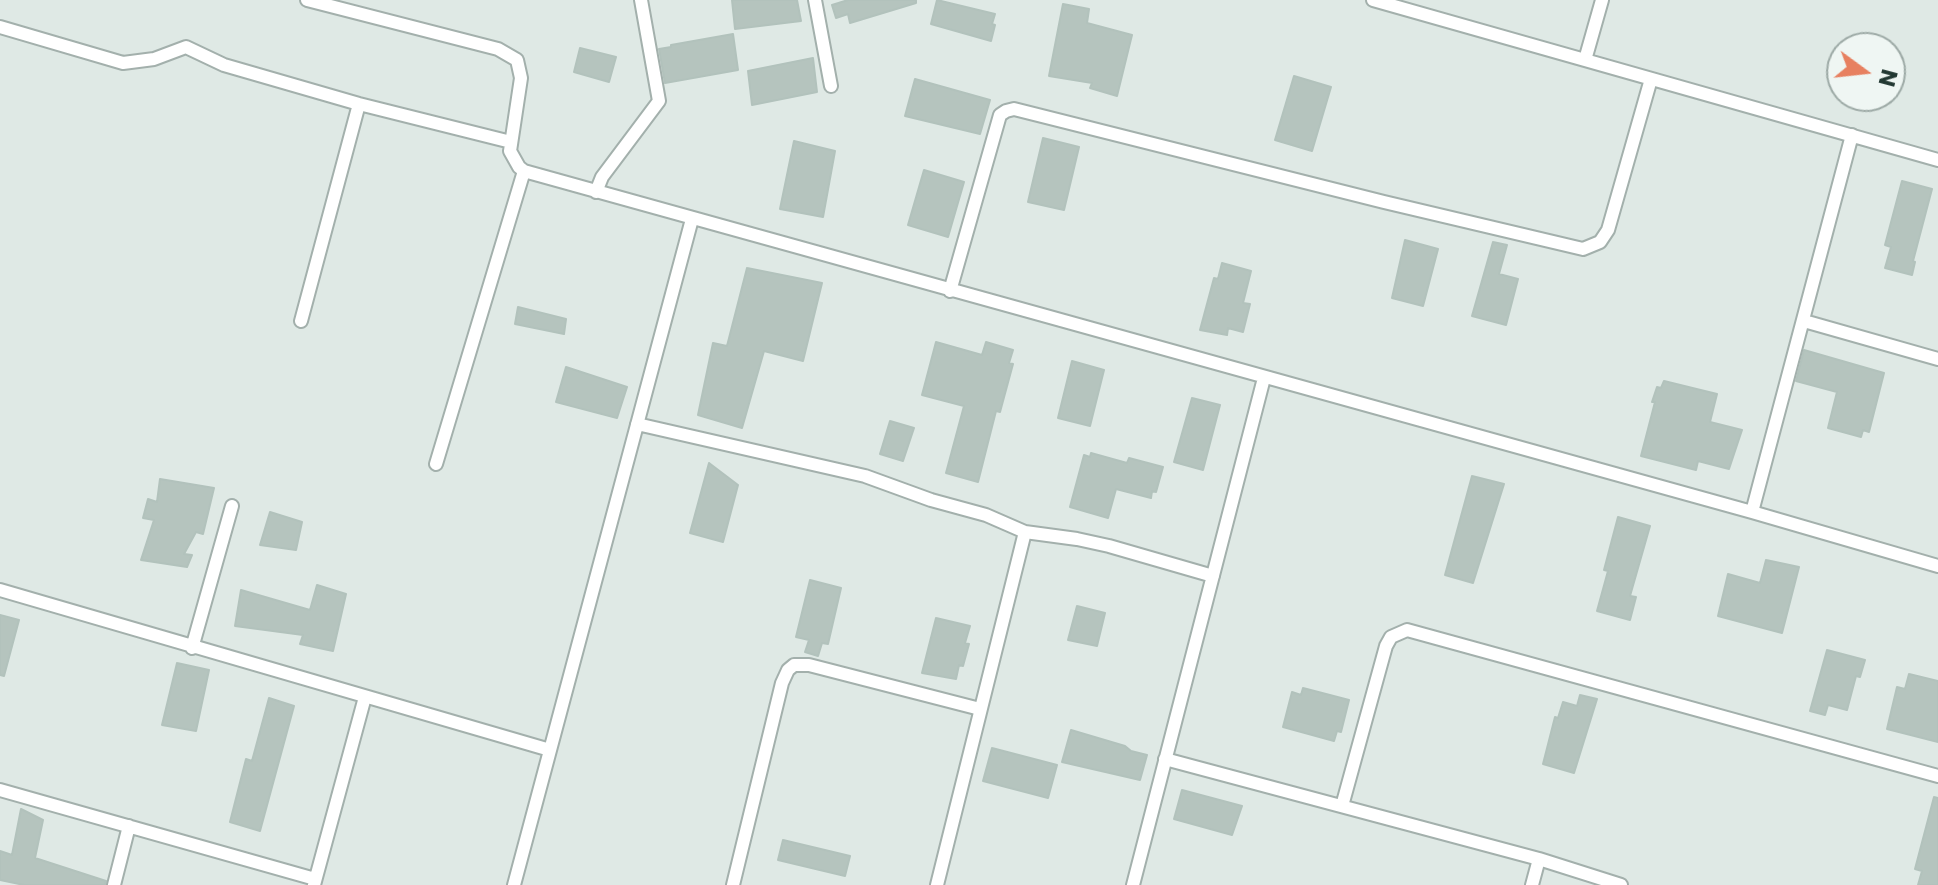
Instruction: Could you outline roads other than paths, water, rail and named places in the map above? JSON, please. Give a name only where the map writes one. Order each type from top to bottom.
[{"type":"street","points":[[307,0],[498,49],[517,60],[521,78],[511,157],[524,171],[1938,566]]},
{"type":"street","points":[[596,192],[602,177],[659,101],[641,0]]},
{"type":"street","points":[[815,0],[831,86]]},
{"type":"street","points":[[1373,0],[1938,160]]},
{"type":"street","points":[[1585,60],[1602,0]]},
{"type":"street","points":[[0,27],[123,63],[154,59],[186,47],[196,49],[215,62],[359,104],[511,142]]},
{"type":"street","points":[[950,291],[1000,115],[1006,111],[1014,109],[1583,249],[1600,242],[1608,230],[1651,79]]},
{"type":"street","points":[[301,321],[359,104]]},
{"type":"street","points":[[1752,512],[1852,135]]},
{"type":"street","points":[[436,464],[524,171]]},
{"type":"street","points":[[514,885],[692,219]]},
{"type":"street","points":[[1804,321],[1938,359]]},
{"type":"street","points":[[1133,885],[1264,378]]},
{"type":"street","points":[[637,424],[865,476],[918,496],[986,515],[1025,532],[1098,544],[1213,576]]},
{"type":"street","points":[[192,648],[232,506]]},
{"type":"street","points":[[937,885],[1025,532]]},
{"type":"street","points":[[0,590],[550,750]]},
{"type":"street","points":[[1342,806],[1386,646],[1391,637],[1407,630],[1938,776]]},
{"type":"street","points":[[733,885],[782,683],[794,665],[809,665],[980,709]]},
{"type":"street","points":[[0,790],[315,882],[365,697]]},
{"type":"street","points":[[1165,759],[1539,859],[1621,885]]},
{"type":"street","points":[[114,885],[129,826]]},
{"type":"street","points":[[1532,885],[1539,859]]}]
